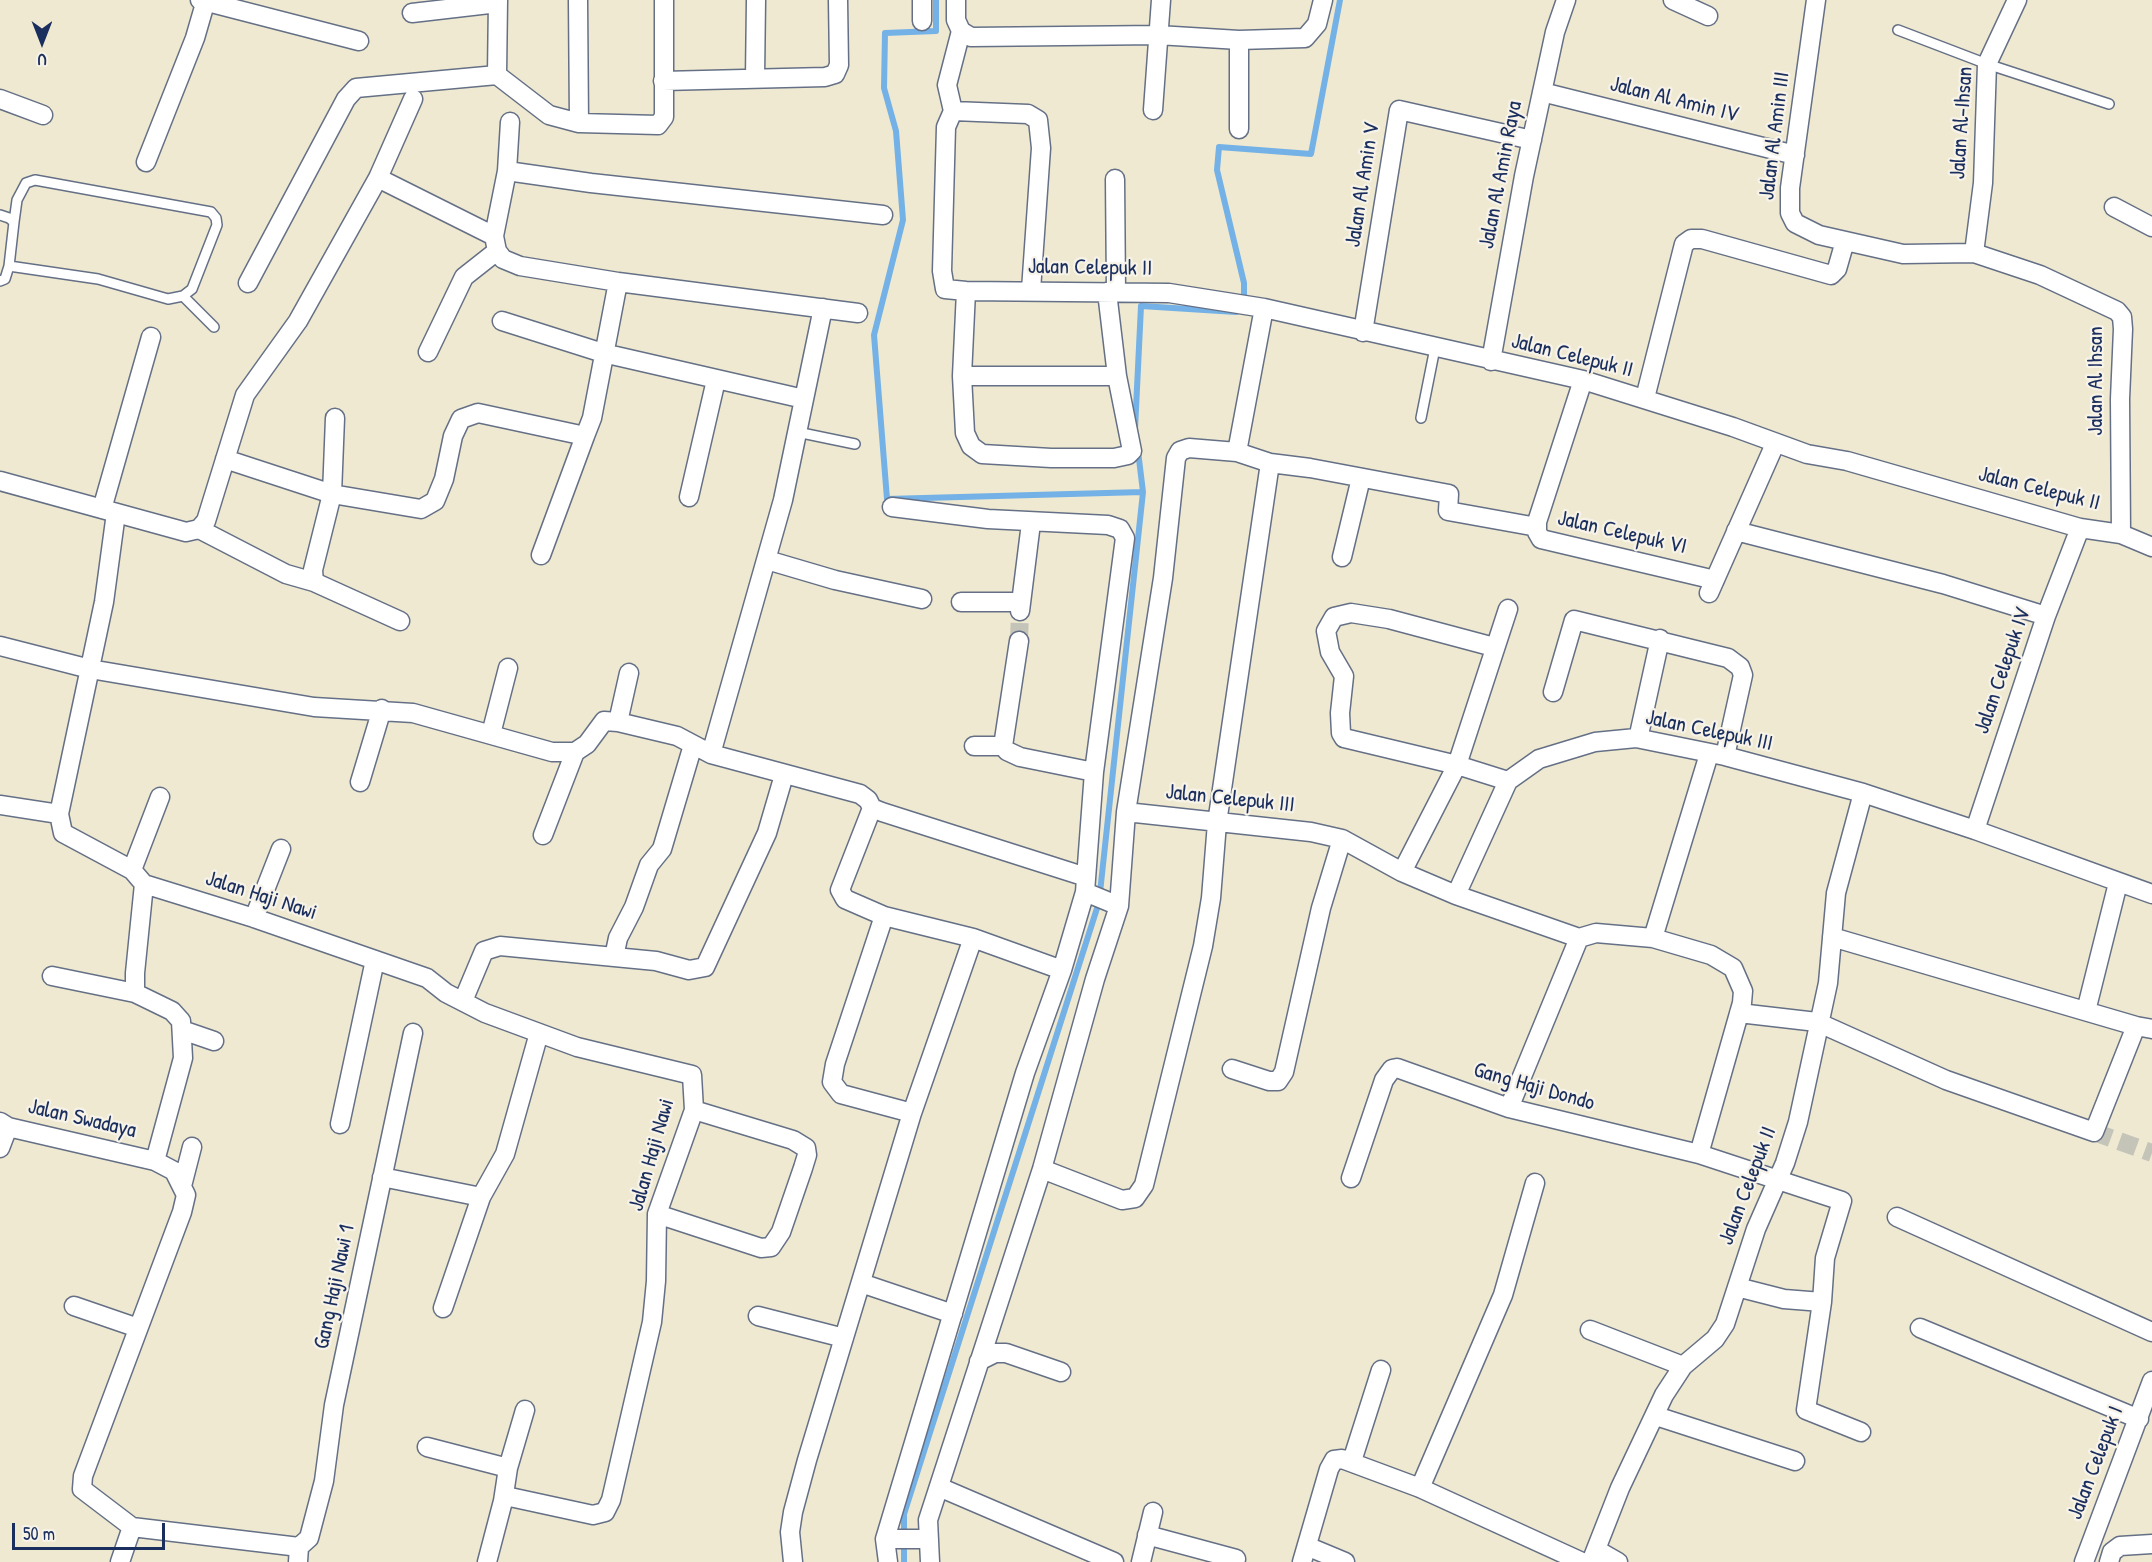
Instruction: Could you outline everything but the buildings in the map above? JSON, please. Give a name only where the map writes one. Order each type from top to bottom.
[{"type":"street","points":[[578,0],[579,123]]},
{"type":"street","points":[[248,283],[346,99],[356,88],[497,75],[549,115],[579,123],[658,125],[662,122],[664,0]]},
{"type":"street","points":[[755,78],[756,0]]},
{"type":"street","points":[[663,81],[825,77],[835,74],[840,65],[838,0]]},
{"type":"street","points":[[922,0],[922,21]]},
{"type":"street","points":[[956,0],[956,20],[966,34]]},
{"type":"street","points":[[1153,110],[1161,0]]},
{"type":"street","points":[[966,34],[1158,35],[1239,40],[1305,38],[1313,31],[1323,0]]},
{"type":"street","name":"Jalan Al Amin Raya","points":[[1491,361],[1532,140],[1555,32],[1566,0]]},
{"type":"street","points":[[1673,0],[1708,16]]},
{"type":"street","name":"Jalan Al Amin III","points":[[1816,0],[1789,202],[1790,213],[1795,223],[1819,235],[1903,254],[1974,254]]},
{"type":"street","name":"Jalan Al-Ihsan","points":[[1974,254],[1983,183],[1987,64],[2017,0]]},
{"type":"street","points":[[146,162],[195,38],[204,1],[359,41]]},
{"type":"street","points":[[412,13],[498,2],[497,75]]},
{"type":"street","points":[[966,34],[947,86],[953,111],[946,127],[942,272],[945,289],[966,291],[962,376],[965,433],[971,446],[982,454],[1051,458],[1114,458],[1128,455],[1132,451],[1132,441],[1117,376],[1112,292],[1114,179]]},
{"type":"street","points":[[1239,40],[1239,129]]},
{"type":"street","name":"Jalan Al Amin IV","points":[[1542,92],[1795,155]]},
{"type":"street","points":[[0,99],[43,115]]},
{"type":"street","points":[[0,482],[186,532],[199,529],[206,521],[245,395],[298,321],[378,178],[413,99]]},
{"type":"street","name":"Jalan Al Amin V","points":[[1363,332],[1399,110],[1532,140]]},
{"type":"street","points":[[953,111],[1028,114],[1038,120],[1041,148],[1031,290]]},
{"type":"street","points":[[428,352],[464,277],[495,243],[507,171],[510,122]]},
{"type":"street","points":[[507,171],[591,183],[883,215]]},
{"type":"street","points":[[378,178],[495,243],[503,259],[520,266],[618,282],[858,313]]},
{"type":"street","points":[[2114,207],[2152,227]]},
{"type":"street","points":[[1645,398],[1684,244],[1691,239],[1702,239],[1831,274],[1837,269],[1845,241]]},
{"type":"street","name":"Jalan Al Ihsan","points":[[1974,254],[2040,274],[2116,311],[2122,317],[2121,534]]},
{"type":"street","points":[[541,555],[592,418],[618,282]]},
{"type":"street","name":"Jalan Celepuk II","points":[[966,291],[1168,293],[1261,308],[1583,380],[1645,398],[1807,454],[1847,461],[2080,528],[2121,534],[2152,547]]},
{"type":"street","points":[[711,754],[768,560],[823,308]]},
{"type":"street","points":[[1237,452],[1261,308]]},
{"type":"street","points":[[502,321],[603,353],[804,399]]},
{"type":"street","points":[[0,805],[58,814],[104,602],[109,511],[150,337]]},
{"type":"street","points":[[962,376],[1117,376]]},
{"type":"street","points":[[689,497],[716,380]]},
{"type":"street","name":"Jalan Celepuk VI","points":[[1583,380],[1537,527],[1541,539],[1712,586],[1736,531]]},
{"type":"street","points":[[225,459],[332,494],[422,509],[435,501],[444,479],[453,436],[461,419],[478,413],[585,436]]},
{"type":"street","points":[[314,582],[313,570],[332,494],[335,418]]},
{"type":"street","points":[[1775,444],[1736,531],[1943,584],[2046,616]]},
{"type":"street","points":[[930,1562],[924,1538],[928,1520],[1042,1169],[1117,905],[1126,812],[1163,578],[1176,458],[1180,451],[1189,448],[1237,452],[1270,463],[1449,494],[1448,511],[1537,527]]},
{"type":"street","points":[[1042,1169],[1122,1200],[1135,1198],[1140,1194],[1203,946],[1211,898],[1217,823],[1270,463]]},
{"type":"street","points":[[1342,556],[1361,478]]},
{"type":"street","points":[[888,1562],[889,1539],[952,1314],[1025,1073],[1088,888],[1094,772],[1125,538],[1120,529],[1108,525],[1031,523],[892,507]]},
{"type":"street","points":[[961,602],[1020,607],[1031,523]]},
{"type":"street","name":"Jalan Celepuk IV","points":[[1975,830],[2046,616],[2080,528]]},
{"type":"street","points":[[199,529],[286,574],[314,582],[400,621]]},
{"type":"street","points":[[768,560],[835,580],[922,599]]},
{"type":"street","points":[[1402,872],[1457,765],[1508,609]]},
{"type":"street","points":[[1456,895],[1508,781],[1457,765],[1344,738],[1341,733],[1340,713],[1344,676],[1330,652],[1326,630],[1334,617],[1351,613],[1389,619],[1494,647]]},
{"type":"street","points":[[1552,692],[1574,620],[1660,639],[1728,658],[1740,667],[1743,675],[1741,690],[1653,938]]},
{"type":"street","points":[[1640,730],[1660,639]]},
{"type":"street","points":[[1019,641],[1004,746],[1007,751],[1020,757],[1094,772]]},
{"type":"street","points":[[0,646],[90,669],[314,706],[382,709],[413,713],[552,752],[575,752],[587,744],[604,721],[618,722],[677,736],[711,754],[860,794],[868,800],[872,808],[1088,888],[1117,905]]},
{"type":"street","points":[[491,734],[508,668]]},
{"type":"street","points":[[618,722],[629,673]]},
{"type":"street","points":[[360,782],[382,709]]},
{"type":"street","name":"Jalan Celepuk III","points":[[1508,781],[1539,759],[1595,742],[1636,738],[1717,755],[1863,793],[1975,830],[2152,894]]},
{"type":"street","points":[[614,957],[618,938],[634,907],[649,865],[662,849],[693,744]]},
{"type":"street","points":[[974,746],[1004,746]]},
{"type":"street","points":[[543,836],[575,752]]},
{"type":"street","points":[[463,1001],[484,951],[490,947],[656,961],[689,969],[705,967],[767,833],[784,775]]},
{"type":"street","name":"Jalan Celepuk II","points":[[1594,1556],[1620,1488],[1664,1395],[1683,1366],[1715,1339],[1725,1324],[1756,1229],[1777,1182],[1798,1122],[1817,1022],[1828,983],[1836,893],[1863,793]]},
{"type":"street","points":[[135,993],[138,877],[160,797]]},
{"type":"street","points":[[872,808],[840,890],[844,899],[884,916],[973,938],[1062,969]]},
{"type":"street","name":"Jalan Celepuk III","points":[[1126,812],[1311,832],[1342,838],[1402,872],[1456,895],[1579,938]]},
{"type":"street","name":"Jalan Haji Nawi","points":[[58,814],[63,833],[138,877],[427,978],[485,1013],[577,1047],[692,1075],[694,1110],[657,1214],[656,1281],[652,1322],[611,1500],[605,1512],[593,1515],[522,1498],[510,1497],[503,1501]]},
{"type":"street","points":[[1232,1069],[1269,1081],[1278,1081],[1284,1072],[1321,908],[1342,838]]},
{"type":"street","points":[[254,918],[281,849]]},
{"type":"street","points":[[2086,1011],[2118,883]]},
{"type":"street","points":[[884,916],[835,1064],[832,1082],[835,1090],[841,1094],[912,1113]]},
{"type":"street","points":[[1509,1108],[1579,938],[1596,933],[1653,938],[1712,955],[1733,968],[1743,991],[1739,1013],[1699,1154]]},
{"type":"street","points":[[1739,1013],[1817,1022],[1946,1080],[2094,1132],[2144,1027],[1832,937]]},
{"type":"street","points":[[793,1562],[790,1532],[793,1512],[912,1113],[973,938]]},
{"type":"street","points":[[340,1124],[375,960]]},
{"type":"street","points":[[52,976],[135,993],[172,1011],[181,1021],[182,1030],[183,1058],[155,1161],[174,1171],[186,1195],[182,1212],[83,1476],[82,1489],[132,1527],[298,1555]]},
{"type":"street","points":[[182,1030],[214,1041]]},
{"type":"street","name":"Gang Haji Nawi 1","points":[[298,1555],[309,1538],[324,1481],[334,1405],[413,1033]]},
{"type":"street","points":[[442,1308],[481,1197],[505,1154],[539,1033]]},
{"type":"street","name":"Gang Haji Dondo","points":[[1350,1178],[1384,1080],[1393,1068],[1509,1108],[1699,1154],[1777,1182],[1842,1201],[1825,1258],[1822,1302]]},
{"type":"street","points":[[657,1214],[761,1248],[771,1247],[777,1242],[785,1221],[805,1161],[806,1148],[793,1140],[694,1110]]},
{"type":"street","points":[[0,1148],[4,1124]]},
{"type":"street","name":"Jalan Swadaya","points":[[4,1124],[155,1161]]},
{"type":"street","points":[[182,1186],[192,1147]]},
{"type":"street","points":[[382,1177],[481,1197]]},
{"type":"street","points":[[1420,1488],[1503,1295],[1535,1183]]},
{"type":"street","points":[[1897,1217],[2152,1332]]},
{"type":"street","points":[[861,1283],[952,1314]]},
{"type":"street","points":[[1737,1287],[1784,1299],[1822,1302],[1806,1410],[1861,1432]]},
{"type":"street","points":[[74,1306],[138,1328]]},
{"type":"street","points":[[758,1316],[844,1338]]},
{"type":"street","points":[[1920,1328],[2139,1419]]},
{"type":"street","points":[[1590,1330],[1683,1366]]},
{"type":"street","points":[[979,1361],[995,1353],[1005,1353],[1061,1372]]},
{"type":"street","points":[[1352,1461],[1381,1370]]},
{"type":"street","name":"Jalan Celepuk I","points":[[2084,1562],[2152,1381]]},
{"type":"street","points":[[487,1562],[503,1501],[508,1468],[525,1410]]},
{"type":"street","points":[[1656,1416],[1795,1461]]},
{"type":"street","points":[[427,1447],[508,1468]]},
{"type":"street","points":[[1345,1562],[1306,1555],[1329,1469],[1334,1460],[1342,1458],[1420,1488],[1582,1562]]},
{"type":"street","points":[[939,1487],[1114,1562]]},
{"type":"street","points":[[1141,1562],[1153,1512]]},
{"type":"street","points":[[120,1562],[132,1527]]},
{"type":"street","points":[[1148,1535],[1236,1559]]},
{"type":"street","points":[[889,1539],[924,1538]]},
{"type":"street","points":[[2109,1562],[2112,1552],[2120,1546],[2152,1544]]},
{"type":"street","points":[[1594,1556],[1618,1562]]},
{"type":"lane","points":[[1898,30],[1987,64],[2109,104]]},
{"type":"lane","points":[[0,281],[5,279],[9,266],[17,200],[26,183],[35,180],[211,212],[216,218],[217,225],[192,290],[183,296],[168,299],[98,279],[9,266]]},
{"type":"lane","points":[[0,215],[14,222]]},
{"type":"lane","points":[[183,296],[214,327]]},
{"type":"lane","points":[[1422,418],[1435,348]]},
{"type":"lane","points":[[797,432],[855,444]]},
{"type":"waterway","points":[[936,0],[936,31],[885,33],[884,88],[896,131],[903,220],[874,335],[887,499],[1143,492]]},
{"type":"waterway","points":[[1244,302],[1244,283],[1217,170],[1219,147],[1311,154],[1340,0]]},
{"type":"waterway","points":[[1135,429],[1141,306],[1236,312]]},
{"type":"waterway","points":[[904,1562],[904,1514],[1099,902],[1143,492],[1138,451]]},
{"type":"tunnel","points":[[1019,641],[1020,611]]},
{"type":"tunnel","points":[[2094,1132],[2152,1153]]}]
